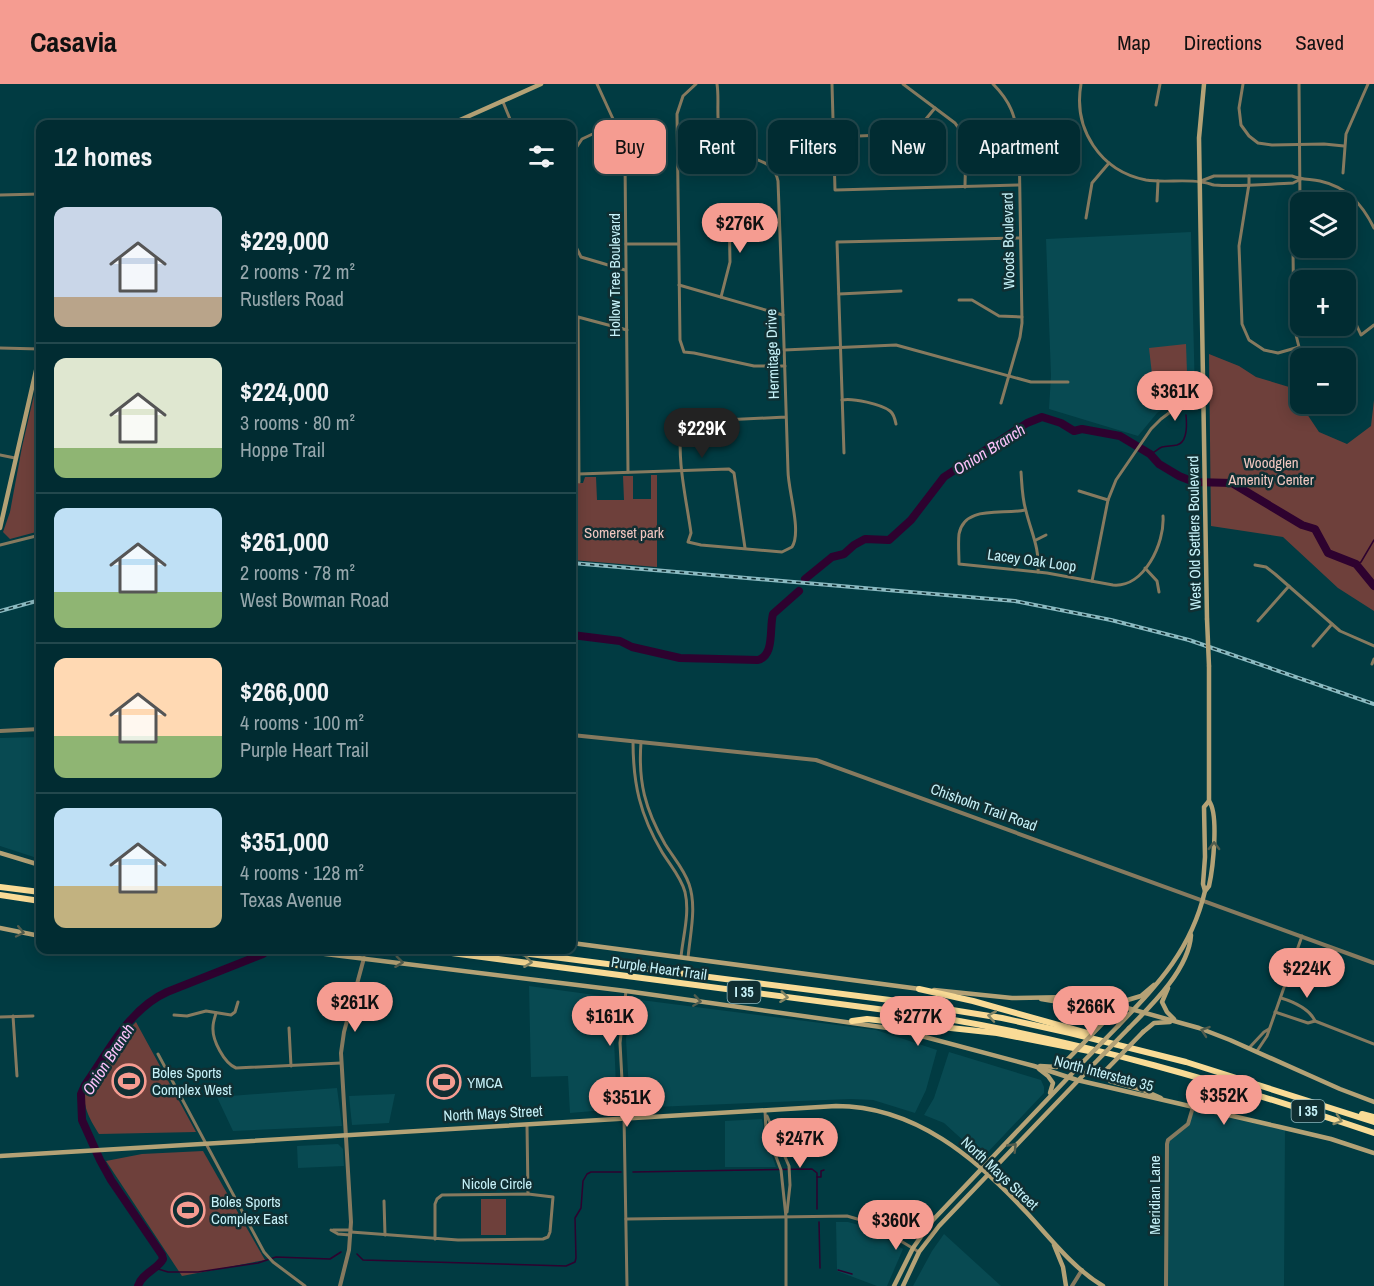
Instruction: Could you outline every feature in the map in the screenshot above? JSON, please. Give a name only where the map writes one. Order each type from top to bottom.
[{"type":"highway","points":[[0,887],[36,891]]},
{"type":"highway","points":[[0,895],[36,900]]},
{"type":"highway","name":"Purple Heart Trail","points":[[459,954],[931,1016],[1101,1051],[1242,1089],[1374,1132]]},
{"type":"highway","name":"Purple Heart Trail","points":[[529,954],[934,1006],[1002,1018],[1222,1072],[1374,1120]]},
{"type":"highway","points":[[920,989],[973,1001],[1148,1052]]},
{"type":"highway","points":[[852,1021],[867,1019],[978,1031],[1026,1038],[1082,1051],[1101,1051]]},
{"type":"main road","points":[[464,120],[541,84]]},
{"type":"main road","name":"West Old Settlers Boulevard","points":[[903,1286],[919,1252],[939,1226],[1077,1080],[1144,1013],[1176,972],[1190,946],[1191,935],[1205,891],[1209,886],[1214,852],[1214,807],[1209,801],[1209,666],[1199,121],[1204,84]]},
{"type":"main road","points":[[0,528],[36,370]]},
{"type":"main road","name":"West Old Settlers Boulevard","points":[[1205,891],[1203,884],[1204,807],[1209,801]]},
{"type":"main road","points":[[0,853],[36,864]]},
{"type":"main road","points":[[0,928],[36,935]]},
{"type":"main road","name":"West Old Settlers Boulevard","points":[[1162,980],[1191,935]]},
{"type":"main road","points":[[576,944],[920,989],[1012,998],[1072,997],[1113,1004],[1132,1011],[1176,1021],[1230,1040],[1374,1102]]},
{"type":"main road","name":"North Interstate 35","points":[[327,954],[626,991],[852,1021],[895,1029],[1034,1066],[1077,1080],[1331,1139],[1374,1153]]},
{"type":"main road","points":[[1176,972],[1162,1002],[1167,1012],[1176,1021]]},
{"type":"main road","points":[[1113,1004],[1141,996],[1162,980]]},
{"type":"main road","points":[[894,1286],[913,1248],[932,1221],[980,1168],[1162,980]]},
{"type":"main road","points":[[1031,998],[1095,1007],[1104,1012],[1104,1022],[1067,1060],[1057,1067],[1034,1066]]},
{"type":"main road","points":[[1173,1103],[1143,1090],[1110,1081],[1105,1074],[1106,1070],[1154,1023],[1176,1021]]},
{"type":"main road","points":[[1034,1066],[1048,1076],[1053,1087],[1037,1110]]},
{"type":"main road","name":"North Mays Street","points":[[0,1156],[624,1117],[845,1106],[882,1111],[935,1133],[987,1174],[1053,1242],[1082,1270],[1103,1286]]},
{"type":"main road","points":[[1053,1242],[1063,1267],[1066,1286]]},
{"type":"street","name":"Hollow Tree Boulevard","points":[[597,84],[615,120]]},
{"type":"street","points":[[696,84],[683,96],[677,114],[679,337],[684,352],[754,366],[784,366]]},
{"type":"street","name":"Hermitage Drive","points":[[682,470],[691,533],[688,542],[785,551],[796,541],[788,476],[778,176],[769,164],[735,152],[724,142],[720,131],[717,84]]},
{"type":"street","points":[[832,84],[833,120]]},
{"type":"street","points":[[903,84],[957,125],[962,132],[965,187]]},
{"type":"street","name":"Woods Boulevard","points":[[993,84],[1015,114],[1019,140],[1022,316],[1020,337],[1001,403]]},
{"type":"street","points":[[1081,84],[1079,105],[1083,124],[1091,143],[1109,163],[1130,175],[1158,182],[1200,181],[1214,185],[1293,183],[1300,179]]},
{"type":"street","points":[[1156,105],[1160,84]]},
{"type":"street","points":[[1243,84],[1239,116],[1241,125],[1249,136],[1262,144],[1344,146]]},
{"type":"street","points":[[1249,176],[1239,246],[1242,324],[1249,340],[1263,350],[1278,353],[1299,347],[1294,327],[1293,252],[1300,202],[1299,84]]},
{"type":"street","points":[[1343,173],[1344,146],[1350,124],[1368,84]]},
{"type":"street","points":[[503,102],[510,120]]},
{"type":"street","points":[[858,136],[907,134],[919,128],[934,108]]},
{"type":"street","points":[[594,133],[582,139],[576,148],[576,247],[581,257],[626,271]]},
{"type":"street","points":[[1086,218],[1090,188],[1095,178],[1109,163]]},
{"type":"street","name":"Hollow Tree Boulevard","points":[[625,174],[628,472]]},
{"type":"street","points":[[835,174],[835,190],[1019,185]]},
{"type":"street","points":[[1200,181],[1214,176],[1292,176],[1328,183],[1344,190],[1360,204],[1374,228]]},
{"type":"street","points":[[1157,201],[1158,182]]},
{"type":"street","points":[[0,195],[36,194]]},
{"type":"street","points":[[721,297],[730,262],[729,208]]},
{"type":"street","points":[[844,453],[837,242],[1020,238]]},
{"type":"street","points":[[626,244],[678,244]]},
{"type":"street","points":[[679,285],[783,315]]},
{"type":"street","points":[[839,294],[901,291]]},
{"type":"street","points":[[959,300],[972,300],[999,316],[1022,316]]},
{"type":"street","points":[[579,483],[578,317],[627,330]]},
{"type":"street","points":[[1356,324],[1361,335],[1374,325]]},
{"type":"street","points":[[784,350],[840,346],[903,346],[1009,377],[1031,381],[1068,382]]},
{"type":"street","points":[[0,348],[36,349]]},
{"type":"street","points":[[842,400],[858,400],[886,408],[892,412],[896,424]]},
{"type":"street","points":[[1092,581],[1108,500],[1116,480],[1161,418],[1173,410],[1203,406]]},
{"type":"street","points":[[682,470],[680,452],[682,422],[786,417]]},
{"type":"street","points":[[0,455],[15,458]]},
{"type":"street","points":[[578,474],[726,469],[734,473],[746,548]]},
{"type":"street","points":[[1021,472],[1025,510],[1039,554],[1038,572]]},
{"type":"street","points":[[1078,491],[1108,500]]},
{"type":"street","name":"Lacey Oak Loop","points":[[1025,510],[1010,513],[978,513],[969,517],[959,534],[959,564],[1038,572],[1123,585],[1132,581],[1159,547],[1163,516]]},
{"type":"street","points":[[1036,540],[1046,535]]},
{"type":"street","points":[[0,545],[36,537]]},
{"type":"street","points":[[1255,565],[1266,567],[1332,624],[1347,634],[1374,646]]},
{"type":"street","points":[[1144,568],[1157,581],[1159,592]]},
{"type":"street","points":[[1258,621],[1289,586]]},
{"type":"street","points":[[1313,646],[1332,624]]},
{"type":"street","points":[[1372,664],[1374,659]]},
{"type":"street","points":[[0,731],[36,729]]},
{"type":"street","name":"Chisholm Trail Road","points":[[576,735],[816,760],[1374,963]]},
{"type":"street","points":[[633,741],[633,770],[638,800],[647,825],[680,878],[684,889],[687,905],[681,957]]},
{"type":"street","points":[[641,742],[639,770],[644,798],[664,842],[689,884],[693,912],[688,957]]},
{"type":"street","points":[[684,930],[691,931]]},
{"type":"street","points":[[1257,1052],[1269,1029],[1302,936]]},
{"type":"street","points":[[340,1286],[346,1267],[351,1232],[341,1063],[344,1032],[364,958]]},
{"type":"street","points":[[626,991],[620,1043],[624,1117],[627,1286]]},
{"type":"street","points":[[1281,998],[1294,1002],[1312,1015],[1315,1022]]},
{"type":"street","points":[[174,1015],[187,1016],[203,1011],[229,1016],[233,1014],[238,1002]]},
{"type":"street","points":[[1275,1012],[1308,1023],[1315,1022],[1374,1044]]},
{"type":"street","points":[[216,1013],[213,1026],[214,1035],[227,1061],[232,1066],[240,1069],[341,1063]]},
{"type":"street","points":[[13,1016],[17,1076]]},
{"type":"street","points":[[0,1017],[33,1016]]},
{"type":"street","points":[[289,1028],[291,1066]]},
{"type":"street","points":[[1249,1048],[1269,1029]]},
{"type":"street","points":[[158,1054],[264,1252],[273,1263],[305,1286]]},
{"type":"street","points":[[1192,1114],[1193,1107]]},
{"type":"street","name":"Meridian Lane","points":[[1166,1286],[1167,1144],[1168,1140],[1188,1124],[1192,1114],[1200,1109]]},
{"type":"street","points":[[765,1110],[766,1130],[781,1170],[786,1217],[786,1286]]},
{"type":"street","points":[[765,1110],[772,1131],[789,1166],[790,1186],[786,1217]]},
{"type":"street","points":[[527,1123],[528,1194]]},
{"type":"street","name":"Nicole Circle","points":[[351,1232],[435,1239],[545,1239],[550,1232],[552,1197],[528,1194],[445,1195],[435,1203],[435,1239]]},
{"type":"street","points":[[384,1201],[385,1235]]},
{"type":"street","points":[[626,1219],[854,1217],[871,1223],[919,1252]]},
{"type":"street","points":[[331,1230],[351,1232],[338,1234],[331,1230]]},
{"type":"street","points":[[1072,1286],[1082,1270]]},
{"type":"shaded area","points":[[1191,232],[1195,395],[1191,401],[1168,406],[1157,413],[1138,436],[1049,409],[1051,376],[1046,239]]},
{"type":"shaded area","points":[[36,737],[36,858],[0,846],[0,738]]},
{"type":"shaded area","points":[[529,986],[617,998],[614,1039],[617,1109],[570,1113],[568,1076],[531,1077]]},
{"type":"shaded area","points":[[633,999],[876,1030],[937,1050],[926,1090],[915,1113],[873,1100],[851,1099],[630,1108],[626,1039]]},
{"type":"shaded area","points":[[949,1052],[1041,1080],[1044,1087],[1044,1093],[987,1153],[977,1153],[944,1123],[924,1115],[934,1098]]},
{"type":"shaded area","points":[[337,1088],[342,1126],[233,1131],[217,1097]]},
{"type":"shaded area","points":[[395,1094],[389,1123],[352,1125],[349,1096]]},
{"type":"shaded area","points":[[1194,1110],[1285,1130],[1284,1286],[1167,1286],[1167,1145],[1169,1140],[1189,1124]]},
{"type":"shaded area","points":[[762,1119],[765,1136],[776,1167],[725,1167],[725,1121]]},
{"type":"shaded area","points":[[338,1144],[343,1149],[344,1166],[298,1168],[297,1146]]},
{"type":"shaded area","points":[[836,1222],[848,1222],[866,1227],[903,1249],[887,1286],[877,1286],[837,1271]]},
{"type":"shaded area","points":[[944,1234],[1001,1286],[913,1286]]},
{"type":"green space","points":[[1186,344],[1187,373],[1153,383],[1149,348]]},
{"type":"green space","name":"Woodglen Amenity Center","points":[[1209,354],[1239,366],[1256,377],[1289,387],[1290,414],[1307,414],[1319,432],[1347,444],[1371,426],[1374,400],[1374,611],[1338,588],[1283,537],[1211,526]]},
{"type":"green space","points":[[36,386],[36,532],[10,539],[3,532],[10,512]]},
{"type":"green space","name":"Somerset park","points":[[651,475],[657,475],[657,567],[576,560],[576,483],[583,483],[585,477],[596,477],[597,500],[624,500],[623,476],[633,476],[633,499],[651,499]]},
{"type":"green space","name":"Boles Sports Complex West","points":[[136,1022],[196,1132],[99,1134],[93,1124],[85,1102],[85,1090],[92,1074],[107,1054]]},
{"type":"green space","name":"Boles Sports Complex East","points":[[203,1151],[265,1260],[182,1276],[106,1161],[142,1154]]},
{"type":"green space","points":[[481,1199],[506,1199],[506,1235],[481,1235]]},
{"type":"waterway","points":[[1150,454],[1162,447],[1181,443],[1186,433],[1186,415]]},
{"type":"waterway","name":"Onion Branch","points":[[805,579],[832,557],[844,554],[865,539],[889,540],[911,520],[944,477],[1027,423],[1042,417],[1061,423],[1074,431],[1082,429],[1120,436],[1150,454],[1159,464],[1194,482],[1232,483],[1302,525],[1315,529],[1328,553],[1356,564],[1374,586]]},
{"type":"waterway","points":[[1356,564],[1361,562],[1374,540]]},
{"type":"waterway","name":"Onion Branch","points":[[576,636],[620,641],[632,647],[680,658],[758,660],[767,653],[769,647],[773,614],[799,591]]},
{"type":"waterway","name":"Onion Branch","points":[[138,1286],[143,1278],[160,1263],[163,1259],[162,1255],[100,1160],[82,1120],[81,1094],[121,1032],[154,999],[263,954]]},
{"type":"waterway","points":[[633,1172],[812,1169],[817,1173],[817,1209]]},
{"type":"waterway","points":[[817,1177],[821,1177],[821,1171],[824,1170]]},
{"type":"waterway","points":[[357,1254],[363,1260],[566,1266],[575,1262],[576,1258],[575,1218],[581,1208],[583,1181],[587,1174],[621,1172]]},
{"type":"waterway","points":[[819,1222],[820,1268]]},
{"type":"waterway","points":[[155,1268],[168,1272],[198,1272],[258,1263],[276,1257],[330,1259],[341,1252]]},
{"type":"waterway","points":[[838,1270],[852,1274]]},
{"type":"railway","points":[[576,563],[1015,601],[1111,620],[1189,640],[1374,704]]},
{"type":"railway","points":[[0,611],[36,601]]},
{"type":"place","name":"Boles Sports Complex West","points":[[129,1081]]},
{"type":"place","name":"YMCA","points":[[444,1082]]},
{"type":"place","name":"Boles Sports Complex East","points":[[188,1210]]}]
